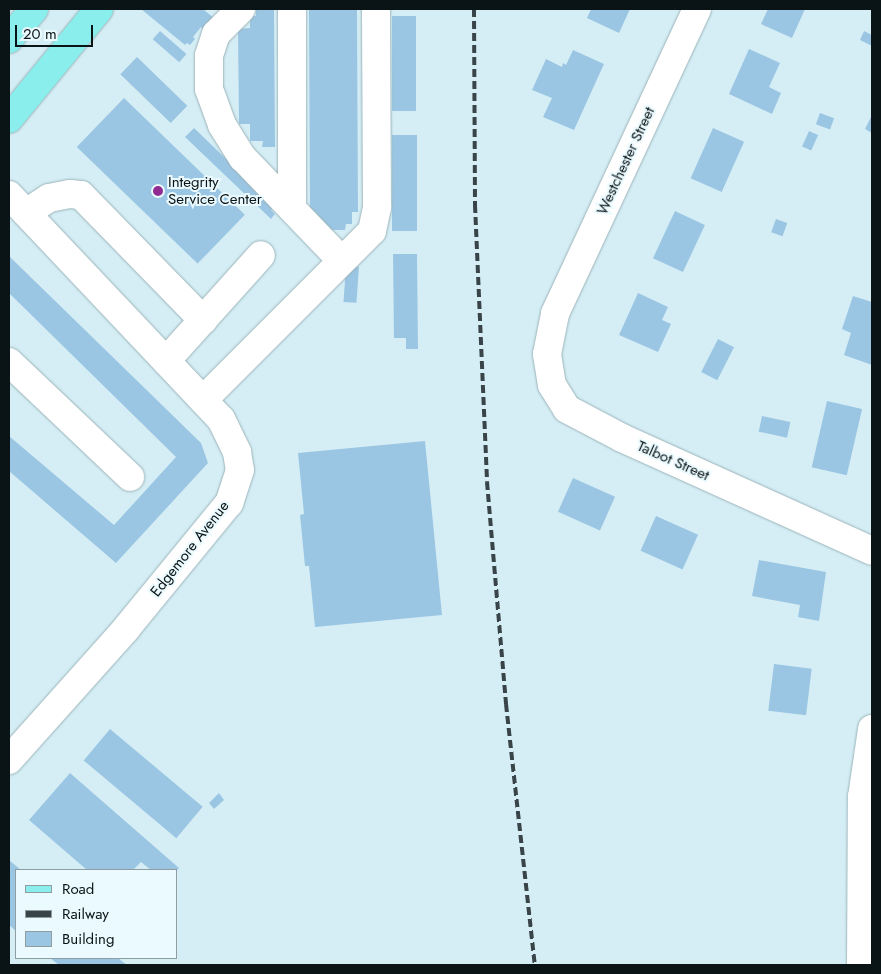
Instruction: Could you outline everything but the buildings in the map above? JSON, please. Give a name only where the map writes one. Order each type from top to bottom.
[{"type":"main road","points":[[9,39],[34,9]]},
{"type":"main road","points":[[9,119],[99,9]]},
{"type":"street","points":[[241,9],[216,34],[209,56],[209,90],[222,125],[243,158],[341,260]]},
{"type":"street","points":[[292,9],[292,208]]},
{"type":"street","points":[[203,400],[372,230],[377,207],[376,9]]},
{"type":"street","name":"Westchester Street","points":[[555,314],[697,9]]},
{"type":"street","points":[[14,204],[70,194],[81,195],[203,320]]},
{"type":"street","name":"Edgemore Avenue","points":[[9,760],[126,629],[229,503],[240,470],[237,452],[221,419],[14,204]]},
{"type":"street","points":[[166,361],[261,255]]},
{"type":"street","name":"Talbot Street","points":[[555,314],[547,354],[552,385],[568,409],[622,438],[872,551]]},
{"type":"street","points":[[9,362],[130,477]]},
{"type":"street","points":[[865,951],[862,797],[872,729]]},
{"type":"railway","points":[[474,9],[475,205],[487,482],[506,704],[535,965]]},
{"type":"place","name":"Integrity Service Center","points":[[158,191]]}]
